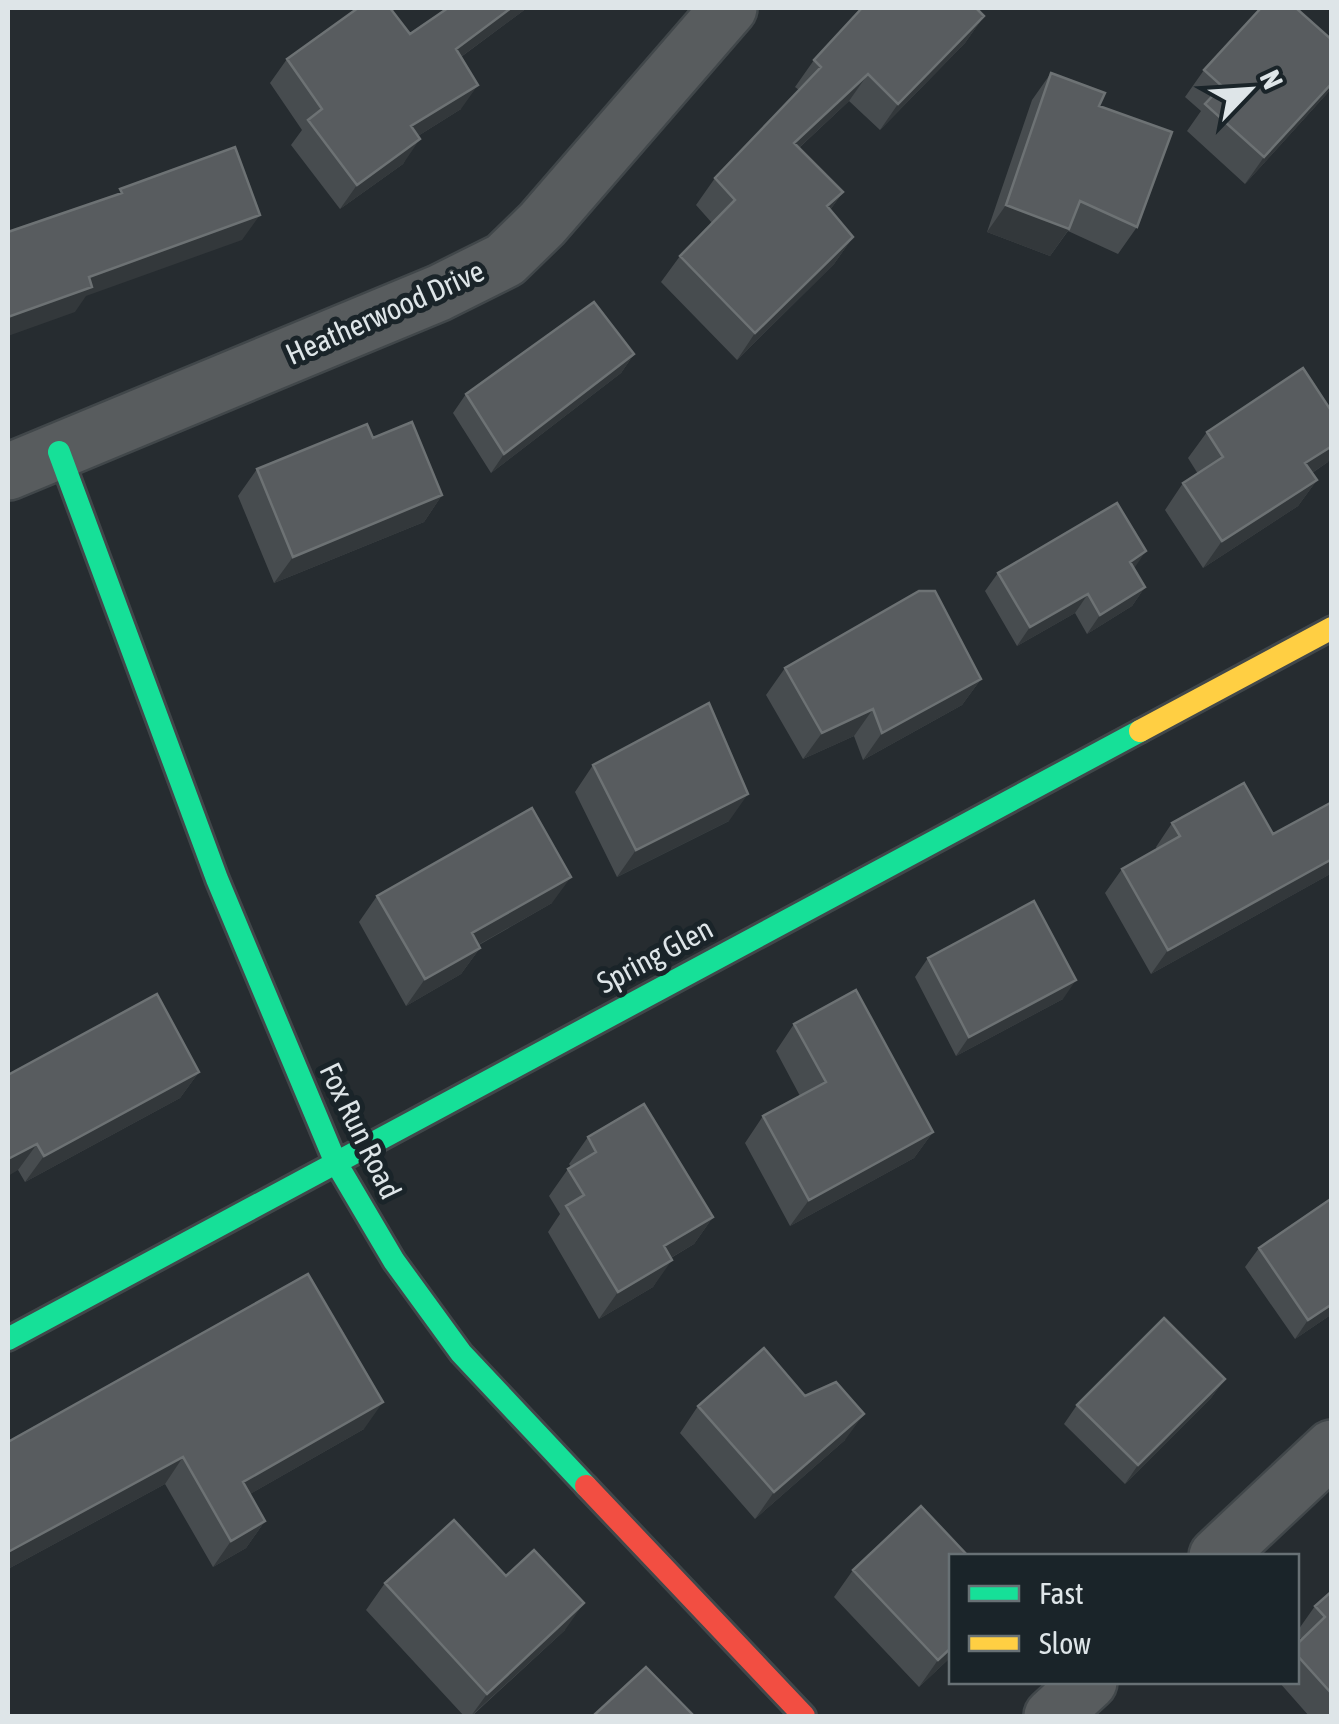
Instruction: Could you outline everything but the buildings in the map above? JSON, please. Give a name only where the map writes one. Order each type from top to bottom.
[{"type":"street","name":"Heatherwood Drive","points":[[8,472],[439,293],[504,260],[542,224],[730,8]]},
{"type":"street","name":"Fox Run Road","points":[[59,452],[217,880],[335,1161],[394,1261],[460,1353],[804,1716]]},
{"type":"street","name":"Spring Glen","points":[[8,1339],[1332,628]]},
{"type":"street","points":[[1219,1554],[1332,1448]]},
{"type":"street","points":[[1052,1716],[1086,1684]]},
{"type":"traffic: fast","points":[[59,452],[217,879],[335,1161],[394,1261],[461,1353],[586,1486]]},
{"type":"traffic: fast","points":[[8,1339],[1140,731]]},
{"type":"traffic: slow","points":[[1140,731],[1332,628]]},
{"type":"traffic: jam","points":[[586,1486],[804,1716]]}]
